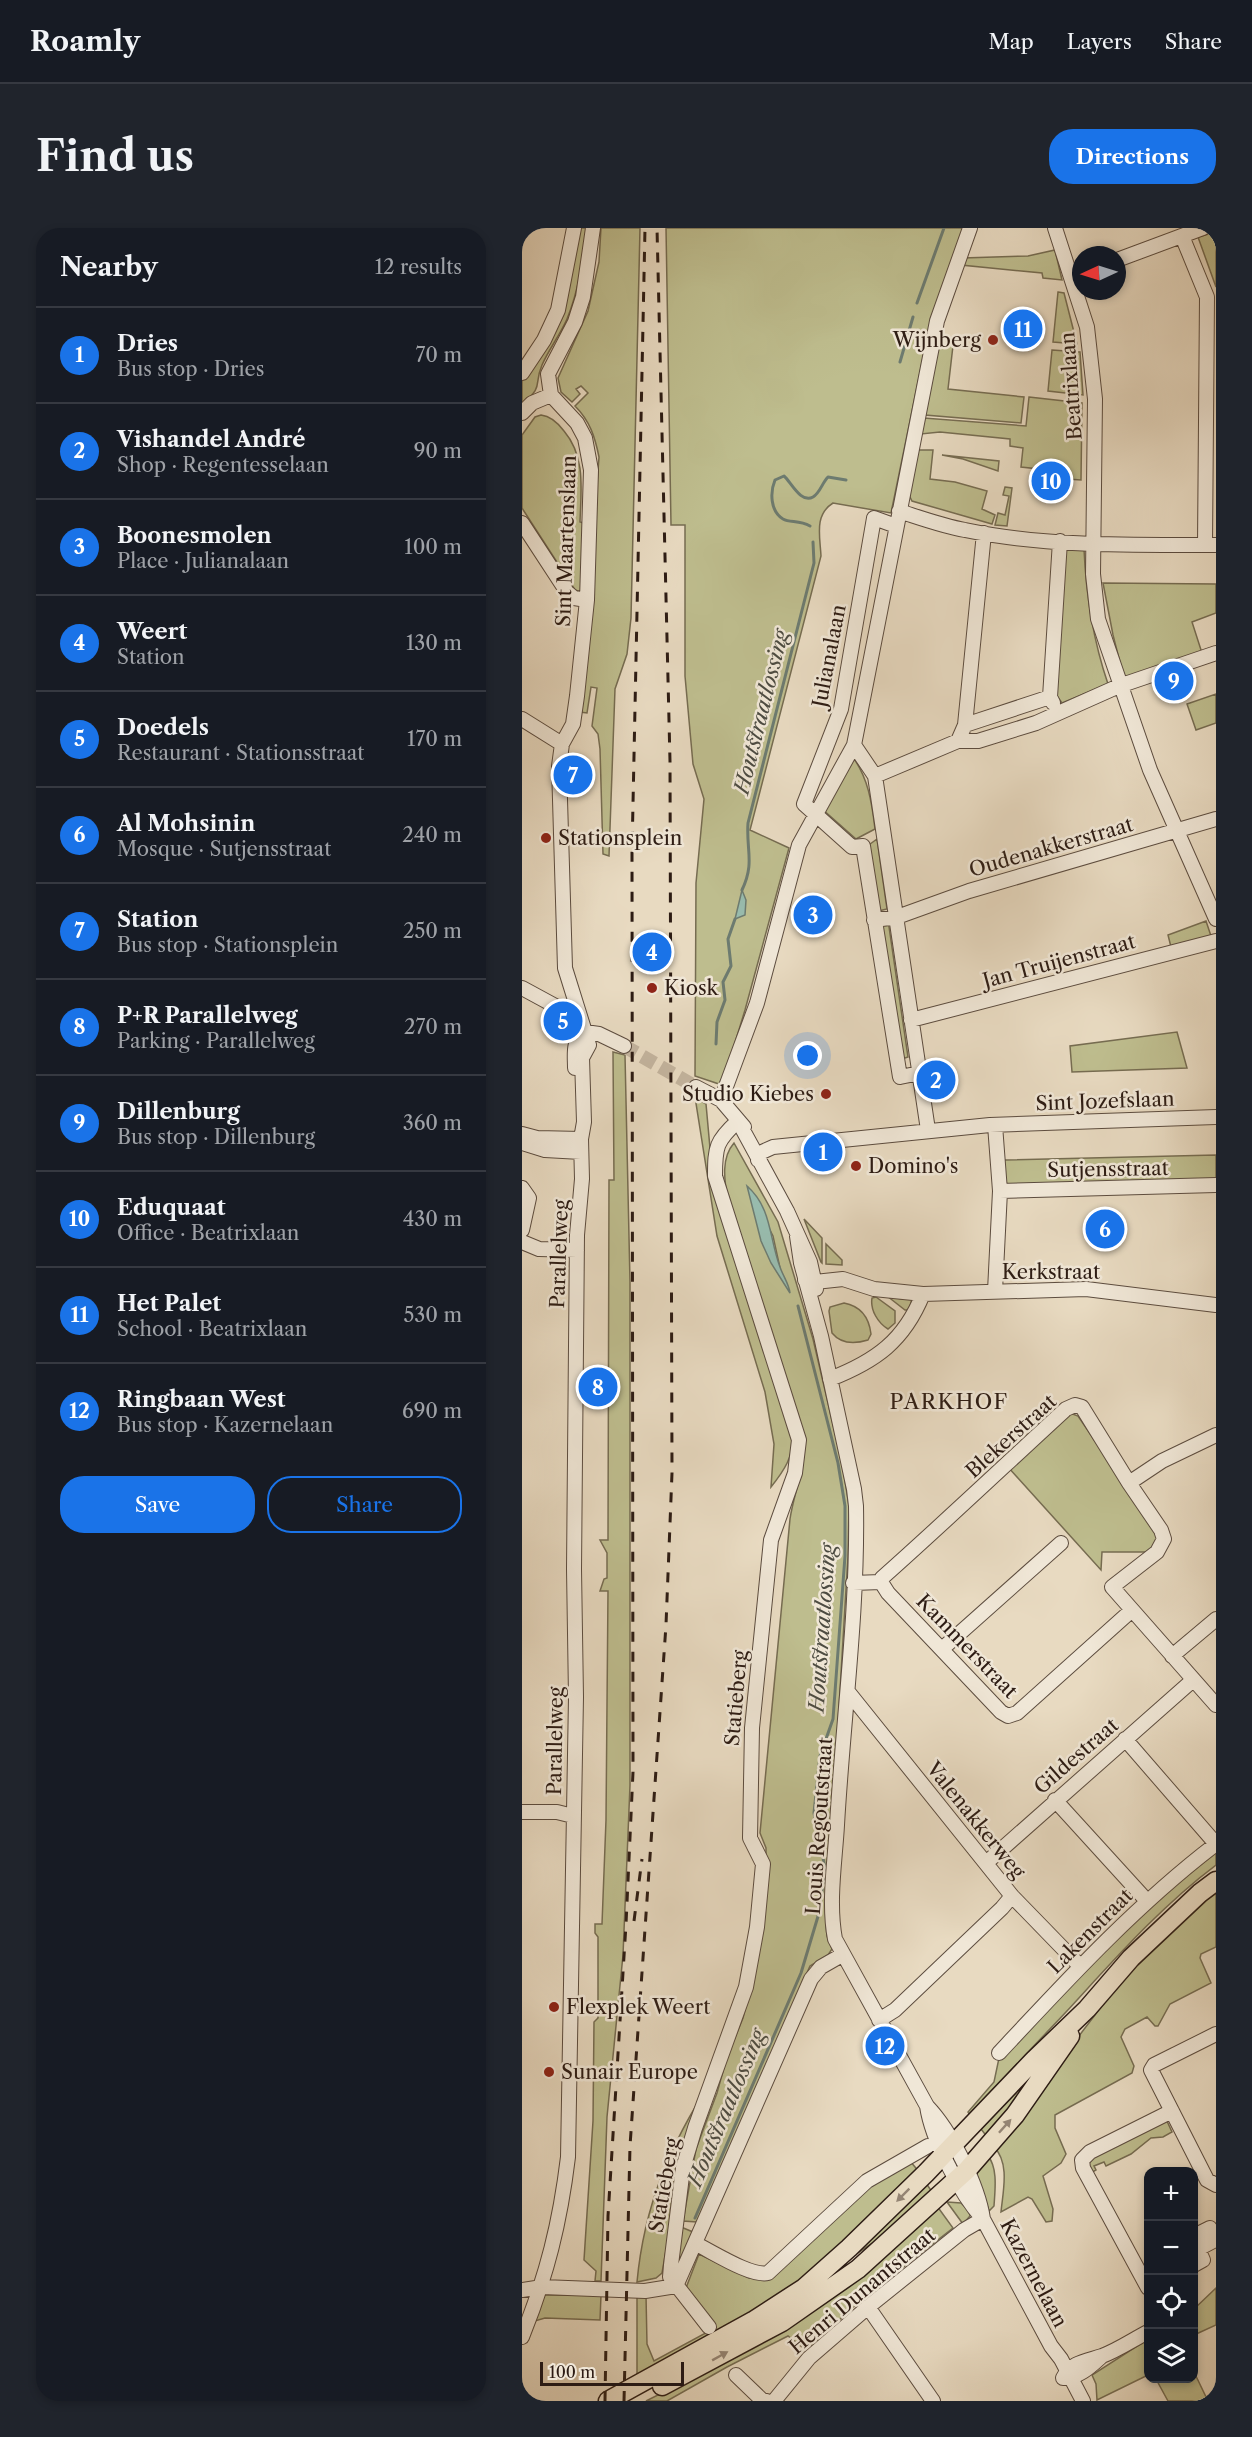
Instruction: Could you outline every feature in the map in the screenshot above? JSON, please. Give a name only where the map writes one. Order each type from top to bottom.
[{"type":"main road","points":[[608,2401],[753,2321],[804,2288],[849,2248],[941,2148],[1087,2009],[1131,1958],[1200,1893],[1216,1881]]},
{"type":"main road","points":[[632,2401],[782,2322],[858,2269],[962,2175],[1015,2115],[1087,2009]]},
{"type":"street","points":[[522,373],[544,340],[558,309],[574,228]]},
{"type":"street","points":[[522,413],[532,403],[551,395],[548,374],[575,322],[583,297],[593,228]]},
{"type":"street","name":"Julianalaan","points":[[721,1100],[757,1003],[799,845],[854,745],[937,321],[970,228]]},
{"type":"street","name":"Beatrixlaan","points":[[1055,228],[1072,264]]},
{"type":"street","points":[[1126,257],[1203,228]]},
{"type":"street","points":[[899,511],[963,530],[984,533],[1094,545],[1210,545],[1211,297],[1182,236]]},
{"type":"street","name":"Beatrixlaan","points":[[1082,300],[1095,399],[1093,574],[1098,619],[1119,686],[1150,770],[1216,919]]},
{"type":"street","name":"Sint Maartenslaan","points":[[551,395],[581,429],[590,453],[587,600],[571,732],[562,744]]},
{"type":"street","name":"Julianalaan","points":[[815,814],[804,804],[841,709],[874,518],[896,526]]},
{"type":"street","points":[[522,523],[567,592],[574,598],[587,600]]},
{"type":"street","points":[[958,741],[965,725],[984,533]]},
{"type":"street","points":[[1059,713],[1050,698],[1060,541]]},
{"type":"street","points":[[875,776],[958,741],[978,741],[1036,723],[1119,686],[1216,653]]},
{"type":"street","points":[[965,725],[1050,698]]},
{"type":"street","points":[[522,719],[562,744],[559,766],[564,960],[585,1033]]},
{"type":"street","points":[[854,745],[875,776],[928,1130]]},
{"type":"street","points":[[815,814],[852,847],[863,846],[884,836]]},
{"type":"street","name":"Oudenakkerstraat","points":[[874,920],[897,917],[969,891],[1216,819]]},
{"type":"street","points":[[863,846],[900,1077],[920,1073]]},
{"type":"street","name":"Jan Truijenstraat","points":[[911,1020],[1216,941]]},
{"type":"street","points":[[522,988],[585,1033],[599,1034],[618,1042]]},
{"type":"street","name":"Parallelweg","points":[[522,2337],[542,2287],[562,2208],[568,2157],[576,1697],[574,1569],[577,1250],[582,1179],[581,1145],[584,1122],[582,1058],[585,1033]]},
{"type":"street","name":"Louis Regoutstraat","points":[[696,1087],[721,1100],[766,1155],[812,1279],[821,1336],[854,1488],[856,1523],[849,1693],[832,1915],[835,1938],[842,1955]]},
{"type":"street","name":"Sint Jozefslaan","points":[[766,1155],[794,1146],[928,1130],[995,1125],[1216,1117]]},
{"type":"street","name":"Statieberg","points":[[676,2286],[670,2277],[683,2168],[695,2128],[746,1987],[757,1927],[763,1864],[750,1838],[752,1728],[771,1540],[795,1473],[799,1440],[716,1176],[715,1152],[718,1141],[738,1121]]},
{"type":"street","points":[[995,1125],[1000,1191],[995,1291]]},
{"type":"street","points":[[522,1134],[581,1145]]},
{"type":"street","points":[[522,1143],[544,1149],[581,1145]]},
{"type":"street","name":"Sutjensstraat","points":[[1000,1191],[1216,1185]]},
{"type":"street","points":[[522,1188],[530,1198],[522,1230]]},
{"type":"street","points":[[522,1242],[539,1249],[577,1250]]},
{"type":"street","name":"Kerkstraat","points":[[812,1279],[844,1273],[885,1289],[923,1294],[1086,1289],[1216,1305]]},
{"type":"street","points":[[830,1379],[858,1368],[893,1343],[914,1317],[923,1294]]},
{"type":"street","name":"Blekerstraat","points":[[881,1582],[882,1578],[975,1496],[1003,1466],[1066,1409],[1076,1405],[1082,1407],[1161,1530],[1164,1539],[1157,1552],[1112,1587],[1132,1610]]},
{"type":"street","points":[[1129,1483],[1162,1461],[1214,1440]]},
{"type":"street","points":[[942,1649],[1061,1543]]},
{"type":"street","points":[[853,1583],[881,1582]]},
{"type":"street","name":"Kammerstraat","points":[[881,1582],[888,1593],[1001,1712],[1008,1716],[1017,1713],[1132,1610]]},
{"type":"street","points":[[1132,1610],[1216,1705]]},
{"type":"street","points":[[1172,1656],[1216,1619]]},
{"type":"street","name":"Gildestraat","points":[[986,1863],[1193,1680]]},
{"type":"street","name":"Valenakkerweg","points":[[849,1693],[1012,1896],[1080,1966]]},
{"type":"street","points":[[1125,1739],[1216,1844]]},
{"type":"street","points":[[1055,1800],[1147,1901]]},
{"type":"street","points":[[522,1812],[557,1812],[573,1816]]},
{"type":"street","name":"Lakenstraat","points":[[999,2053],[1080,1966],[1147,1901],[1216,1844]]},
{"type":"street","points":[[879,2020],[895,2010],[1012,1896]]},
{"type":"street","points":[[676,2286],[811,1979],[820,1968],[842,1955]]},
{"type":"street","name":"Kazernelaan","points":[[842,1955],[927,2106],[937,2116],[941,2148],[980,2201],[983,2219],[1051,2346],[1055,2363],[1067,2375],[1083,2401]]},
{"type":"street","points":[[1216,2034],[1154,2065],[1151,2070],[1207,2180],[1216,2185]]},
{"type":"street","points":[[1144,2279],[1083,2168],[1082,2160],[1089,2152],[1172,2111]]},
{"type":"street","points":[[696,2244],[752,2271],[762,2274],[768,2272],[867,2181],[941,2148]]},
{"type":"street","name":"Henri Dunantstraat","points":[[774,2401],[809,2358],[964,2230],[983,2219]]},
{"type":"street","points":[[1198,2248],[1203,2260],[1198,2263]]},
{"type":"street","points":[[522,2290],[542,2287],[645,2291],[676,2286]]},
{"type":"street","points":[[676,2286],[709,2326]]},
{"type":"street","points":[[868,2307],[933,2401]]},
{"type":"street","points":[[1067,2375],[1089,2367],[1102,2356],[1144,2335]]},
{"type":"street","points":[[736,2375],[762,2400],[767,2401]]},
{"type":"street","name":"Kazernelaan","points":[[1067,2375],[1075,2401]]},
{"type":"shaded area","points":[[578,228],[587,228],[575,297],[564,325],[542,365],[536,389],[522,404],[522,381],[547,341]]},
{"type":"shaded area","points":[[601,228],[640,228],[631,618],[627,654],[615,689],[609,856],[603,854],[600,749],[598,734],[592,726],[597,688],[591,687],[587,713],[580,712],[599,457],[585,417],[575,406],[588,393],[581,386],[576,389],[580,394],[572,402],[561,392],[558,378],[588,311],[599,262]]},
{"type":"shaded area","points":[[666,228],[963,228],[938,299],[924,353],[891,513],[833,503],[827,508],[821,520],[819,534],[821,556],[750,830],[789,848],[745,1010],[726,1072],[719,1084],[695,1076],[696,883],[704,799],[693,764],[685,676],[685,525],[671,525]]},
{"type":"shaded area","points":[[1216,232],[1216,287],[1198,237]]},
{"type":"shaded area","points":[[1055,250],[1062,280],[1043,278],[1042,273],[961,265],[963,258],[1028,256]]},
{"type":"shaded area","points":[[1058,292],[1064,293],[1077,344],[1053,342]]},
{"type":"shaded area","points":[[940,336],[954,337],[948,389],[1024,397],[1021,423],[925,415]]},
{"type":"shaded area","points":[[1052,350],[1080,352],[1083,395],[1048,391]]},
{"type":"shaded area","points":[[1029,397],[1082,403],[1081,480],[1067,479],[1067,472],[1021,467],[1023,448],[1010,446],[1010,439],[940,432],[921,434],[924,418],[1026,426]]},
{"type":"shaded area","points":[[541,415],[554,420],[564,431],[571,441],[579,463],[581,474],[580,522],[584,523],[581,592],[575,590],[522,508],[522,435],[535,417]]},
{"type":"shaded area","points":[[918,450],[933,450],[930,479],[955,482],[987,491],[982,509],[995,515],[992,524],[912,501],[909,495]]},
{"type":"shaded area","points":[[942,455],[999,461],[998,471],[963,459]]},
{"type":"shaded area","points":[[1005,487],[1012,488],[1007,526],[995,525],[998,513],[1005,515],[1009,496],[1003,495]]},
{"type":"shaded area","points":[[1065,548],[1084,549],[1091,618],[1108,684],[1062,703],[1054,692]]},
{"type":"shaded area","points":[[1103,583],[1216,584],[1216,613],[1192,622],[1202,653],[1124,678]]},
{"type":"shaded area","points":[[1216,694],[1216,723],[1196,730],[1187,704]]},
{"type":"shaded area","points":[[852,756],[866,781],[875,829],[856,839],[821,808]]},
{"type":"shaded area","points":[[877,839],[887,909],[874,912],[866,847]]},
{"type":"shaded area","points":[[742,890],[746,900],[745,915],[735,919]]},
{"type":"shaded area","points":[[888,920],[908,1057],[899,1060],[877,923]]},
{"type":"shaded area","points":[[1206,921],[1211,936],[1171,947],[1168,935]]},
{"type":"shaded area","points":[[1177,1032],[1187,1068],[1072,1072],[1070,1046]]},
{"type":"shaded area","points":[[613,1052],[625,1055],[630,1282],[630,1785],[623,1955],[607,2117],[601,2281],[595,2281],[596,2271],[584,2260],[593,2121],[594,2022],[598,2018],[598,1937],[595,1933],[595,1924],[602,1924],[606,1820],[608,1591],[600,1591],[604,1579],[607,1578],[607,1553],[600,1540],[608,1540],[609,1180],[614,1180]]},
{"type":"shaded area","points":[[695,1097],[706,1104],[711,1159],[792,1436],[790,1457],[771,1487],[774,1444],[765,1392],[717,1236]]},
{"type":"shaded area","points":[[734,1143],[778,1222],[813,1339],[842,1463],[849,1506],[848,1556],[826,1925],[832,1949],[828,1955],[810,1966],[697,2222],[683,2221],[696,2149],[717,2093],[727,2057],[743,2018],[758,1958],[766,1874],[766,1848],[760,1833],[790,1519],[803,1458],[728,1202],[725,1164]],"holes":[[[748,1187],[773,1236],[780,1268]]]},
{"type":"shaded area","points":[[1216,1155],[1216,1182],[1005,1186],[1004,1160]]},
{"type":"shaded area","points":[[747,1186],[766,1214],[776,1256],[790,1293],[771,1263],[761,1241]]},
{"type":"shaded area","points":[[804,1219],[822,1238],[822,1263],[821,1262]]},
{"type":"shaded area","points":[[826,1244],[842,1260],[842,1265],[826,1264]]},
{"type":"shaded area","points":[[887,1296],[912,1299],[909,1310],[905,1310]]},
{"type":"shaded area","points":[[876,1297],[895,1311],[895,1323],[888,1329],[878,1320],[874,1312],[872,1298]]},
{"type":"shaded area","points":[[844,1303],[850,1304],[863,1313],[871,1334],[868,1340],[848,1342],[832,1333],[830,1307]]},
{"type":"shaded area","points":[[1070,1413],[1078,1416],[1157,1532],[1158,1543],[1147,1552],[1102,1552],[1101,1570],[1008,1467]]},
{"type":"shaded area","points":[[1216,1852],[1216,1865],[1195,1881],[1138,1935],[1018,2063],[972,2118],[968,2112],[994,2082],[999,2058],[1099,1955],[1178,1882]]},
{"type":"shaded area","points":[[1216,1888],[1216,1947],[1201,1954],[1200,1958],[1211,1983],[1170,2004],[1158,2026],[1155,2026],[1147,2017],[1125,2029],[1121,2037],[1134,2066],[1132,2073],[1055,2115],[1055,2128],[1066,2154],[1061,2163],[1043,2176],[1053,2209],[1052,2221],[1046,2222],[1032,2199],[1028,2197],[1001,2212],[1004,2169],[994,2147],[1134,1964]]},
{"type":"shaded area","points":[[1032,2075],[1034,2076],[988,2138],[981,2129]]},
{"type":"shaded area","points":[[712,2080],[672,2217],[662,2273],[656,2278],[637,2282],[646,2227],[661,2176],[684,2128]]},
{"type":"shaded area","points":[[1166,2119],[1172,2132],[1163,2137],[1151,2138],[1131,2154],[1106,2166],[1104,2162],[1094,2166],[1096,2170],[1091,2173],[1087,2162],[1089,2159]]},
{"type":"shaded area","points":[[988,2156],[995,2179],[994,2206],[989,2211],[976,2172]]},
{"type":"shaded area","points":[[910,2161],[920,2173],[798,2287],[637,2377],[637,2295],[646,2295],[647,2344],[654,2361],[715,2328],[686,2288],[699,2254],[749,2278],[764,2279],[870,2183]]},
{"type":"shaded area","points":[[926,2183],[932,2192],[885,2235],[856,2254],[861,2247]]},
{"type":"shaded area","points":[[947,2202],[961,2203],[969,2211],[970,2216],[963,2224]]},
{"type":"shaded area","points":[[937,2206],[953,2228],[860,2301],[806,2350],[788,2336],[667,2401],[646,2401],[704,2372]]},
{"type":"shaded area","points":[[681,2227],[693,2232],[675,2274]]},
{"type":"shaded area","points":[[1216,2288],[1216,2325],[1198,2333],[1198,2329],[1198,2305]]},
{"type":"shaded area","points":[[543,2295],[601,2295],[600,2320],[545,2318],[535,2321]]},
{"type":"shaded area","points":[[1144,2342],[1144,2377],[1097,2400],[1096,2384],[1092,2375]]},
{"type":"shaded area","points":[[1198,2380],[1208,2401],[1168,2401],[1158,2383],[1198,2383]]},
{"type":"waterway","name":"Houtstraatlossing","points":[[917,303],[944,228]]},
{"type":"waterway","name":"Houtstraatlossing","points":[[900,362],[913,317]]},
{"type":"waterway","name":"Houtstraatlossing","points":[[810,526],[779,516],[772,501],[775,480],[784,476],[804,498],[813,497],[828,477],[846,480]]},
{"type":"waterway","name":"Houtstraatlossing","points":[[742,890],[749,864],[748,823],[814,563],[813,542]]},
{"type":"waterway","name":"Houtstraatlossing","points":[[716,1044],[717,1022],[725,1000],[723,982],[731,966],[728,939],[735,919]]},
{"type":"waterway","name":"Houtstraatlossing","points":[[695,2218],[801,1973],[819,1913],[825,1868],[814,1813],[820,1756],[833,1719],[845,1556],[845,1506],[838,1463],[798,1306]]},
{"type":"tunnel","points":[[624,1046],[696,1087]]},
{"type":"railway","points":[[605,2401],[608,2216],[633,1772],[632,852],[645,228]]},
{"type":"railway","points":[[624,2401],[630,2146],[666,1625],[672,1473],[670,761],[657,228]]},
{"type":"railway","points":[[634,1921],[642,1859]]},
{"type":"place","name":"Het Palet","points":[[1023,329]]},
{"type":"place","name":"Wijnberg","points":[[993,340]]},
{"type":"place","name":"Eduquaat","points":[[1051,481]]},
{"type":"place","name":"Dillenburg","points":[[1174,681]]},
{"type":"place","name":"Station","points":[[573,775]]},
{"type":"place","name":"Stationsplein","points":[[546,838]]},
{"type":"place","name":"Boonesmolen","points":[[813,915]]},
{"type":"place","name":"Weert","points":[[652,952]]},
{"type":"place","name":"Kiosk","points":[[652,988]]},
{"type":"place","name":"Doedels","points":[[563,1021]]},
{"type":"place","name":"Vishandel André","points":[[936,1080]]},
{"type":"place","name":"Studio Kiebes","points":[[826,1094]]},
{"type":"place","name":"Dries","points":[[823,1152]]},
{"type":"place","name":"Domino's","points":[[856,1166]]},
{"type":"place","name":"Al Mohsinin","points":[[1105,1229]]},
{"type":"place","name":"P+R Parallelweg","points":[[598,1387]]},
{"type":"place","name":"Flexplek Weert","points":[[554,2007]]},
{"type":"place","name":"Ringbaan West","points":[[885,2046]]},
{"type":"place","name":"Sunair Europe","points":[[549,2072]]},
{"type":"district","name":"PARKHOF","points":[[949,1401]]}]
